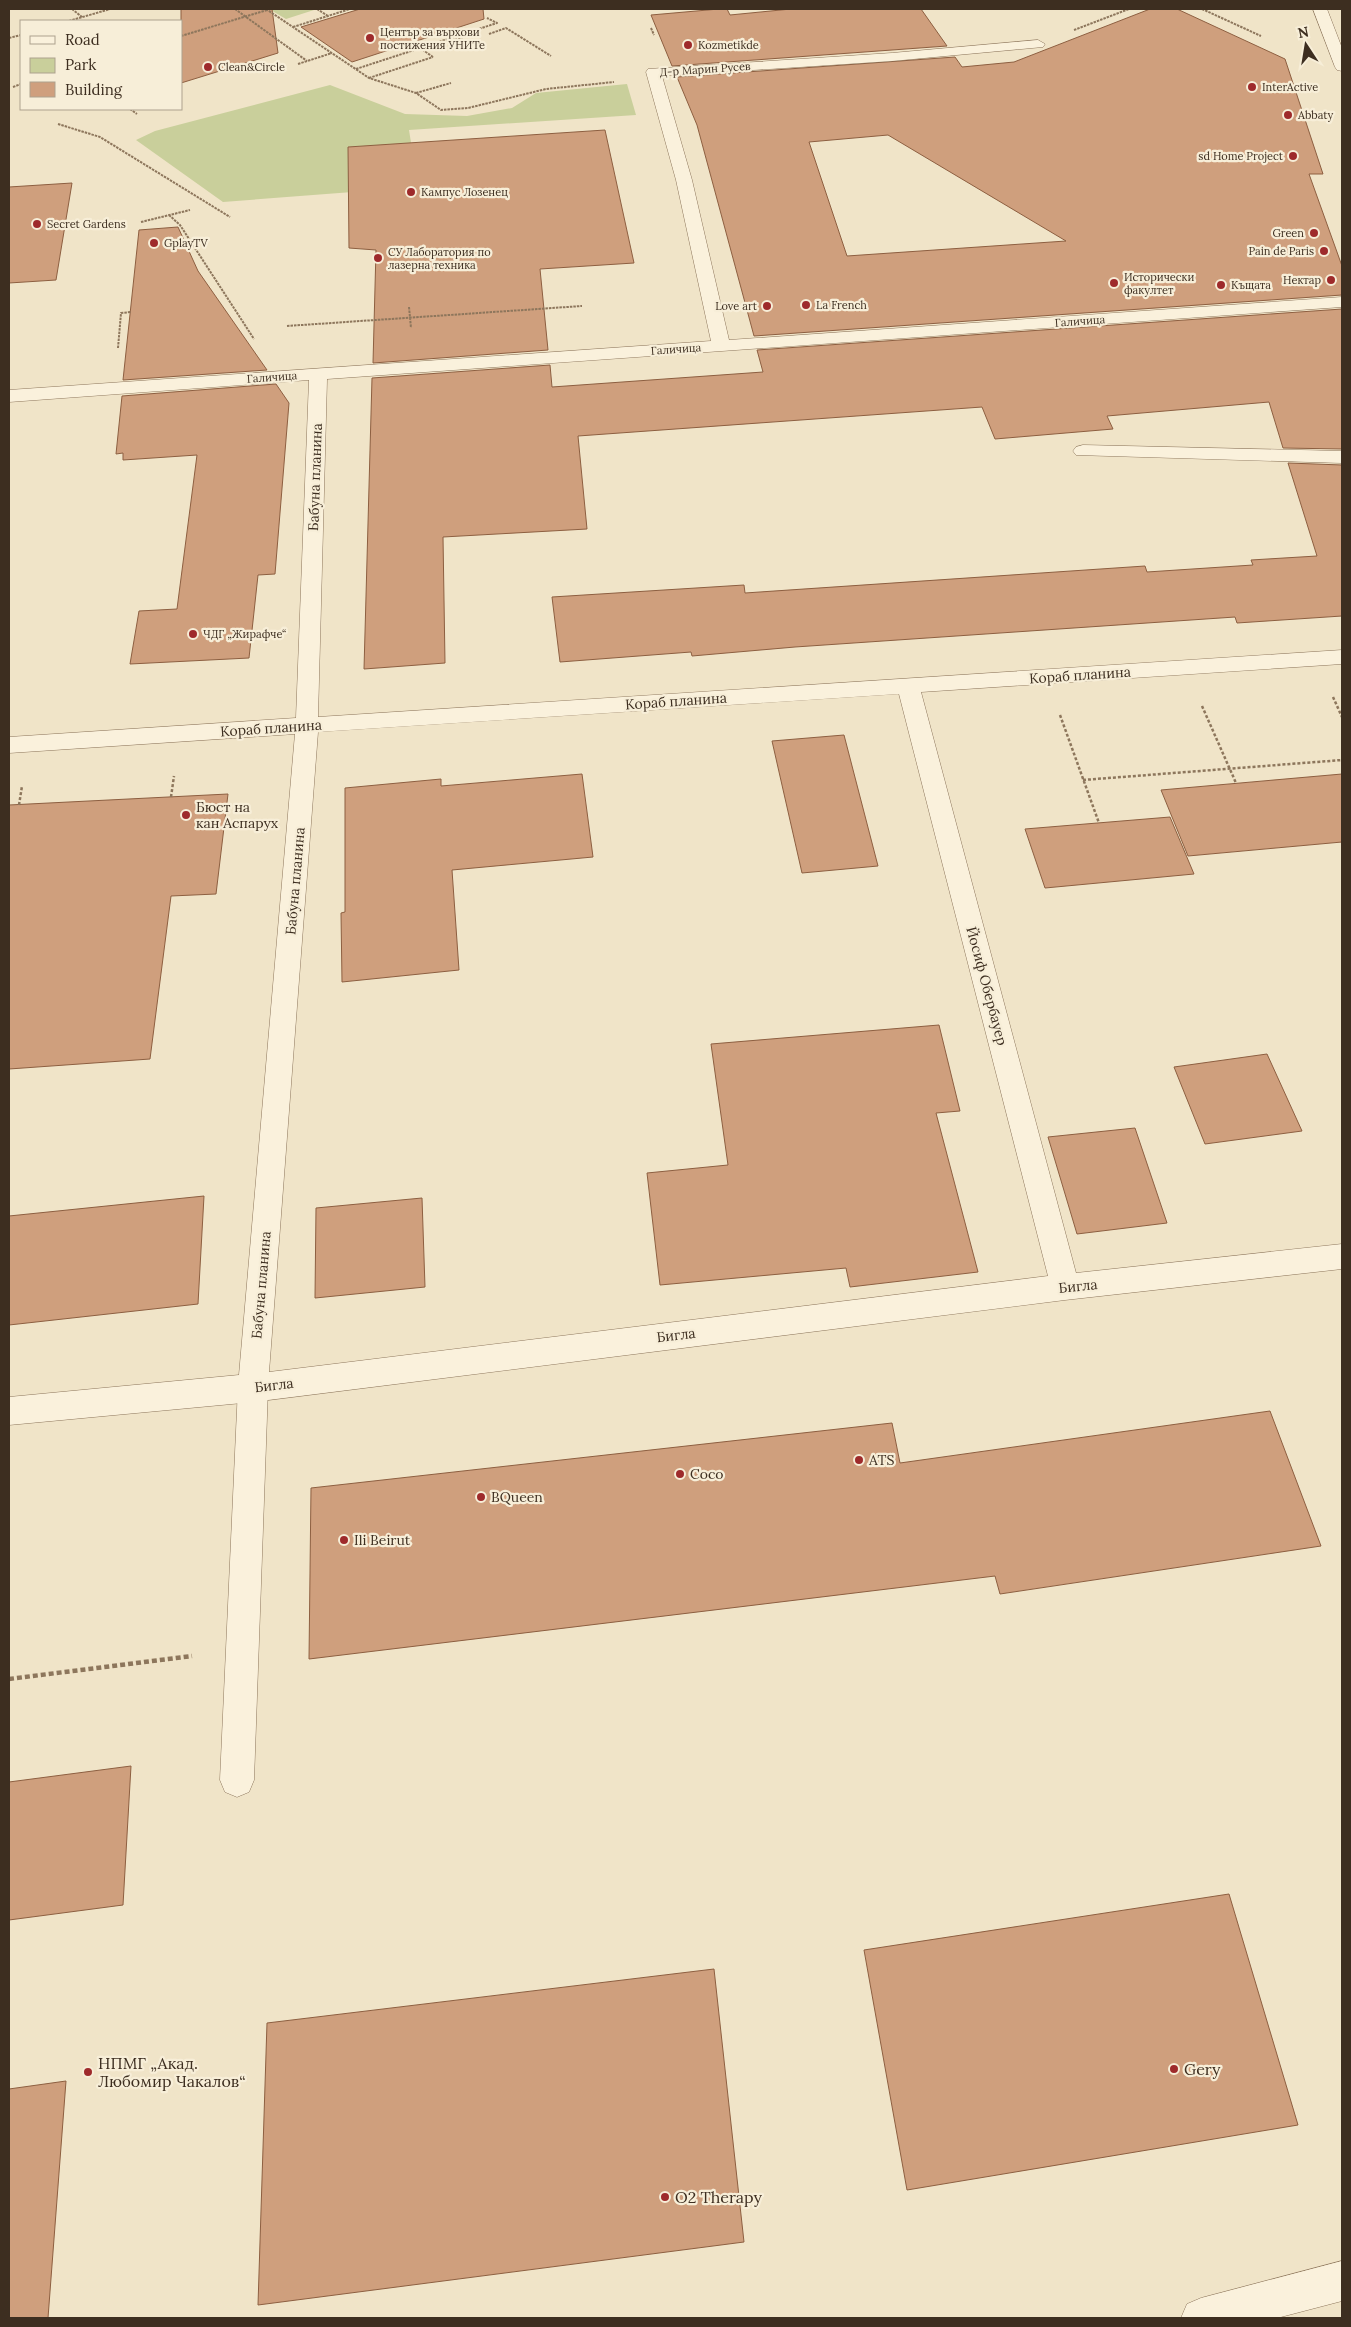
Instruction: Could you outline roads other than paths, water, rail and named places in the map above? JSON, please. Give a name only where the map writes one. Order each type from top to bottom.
[{"type":"street","points":[[1320,9],[1342,67]]},
{"type":"street","name":"Д-р Марин Русев","points":[[721,346],[684,180],[653,72],[882,58],[1038,44]]},
{"type":"street","name":"Галичица","points":[[9,396],[1342,302]]},
{"type":"street","name":"Бабуна планина","points":[[236,1780],[253,1388],[307,725],[318,374]]},
{"type":"street","points":[[1084,451],[1342,457]]},
{"type":"street","name":"Кораб планина","points":[[9,745],[1342,657]]},
{"type":"street","name":"Йосиф Обербауер","points":[[908,686],[1065,1287]]},
{"type":"street","name":"Бигла","points":[[9,1411],[253,1388],[1065,1287],[1342,1257]]},
{"type":"street","points":[[1201,2318],[1342,2281]]},
{"type":"place","name":"Център за върхови постижения УНИТе","points":[[370,38]]},
{"type":"place","name":"Kozmetikde","points":[[688,45]]},
{"type":"place","name":"Clean&Circle","points":[[208,67]]},
{"type":"place","name":"InterActive","points":[[1252,87]]},
{"type":"place","name":"Abbaty","points":[[1288,115]]},
{"type":"place","name":"sd Home Project","points":[[1293,156]]},
{"type":"place","name":"Кампус Лозенец","points":[[411,192]]},
{"type":"place","name":"Secret Gardens","points":[[37,224]]},
{"type":"place","name":"Green","points":[[1314,233]]},
{"type":"place","name":"GplayTV","points":[[154,243]]},
{"type":"place","name":"Pain de Paris","points":[[1324,251]]},
{"type":"place","name":"СУ Лаборатория по лазерна техника","points":[[378,258]]},
{"type":"place","name":"Нектар","points":[[1331,280]]},
{"type":"place","name":"Исторически факултет","points":[[1114,283]]},
{"type":"place","name":"Къщата","points":[[1221,285]]},
{"type":"place","name":"La French","points":[[806,305]]},
{"type":"place","name":"Love art","points":[[767,306]]},
{"type":"place","name":"ЧДГ „Жирафче“","points":[[193,634]]},
{"type":"place","name":"Бюст на кан Аспарух","points":[[186,815]]},
{"type":"place","name":"ATS","points":[[859,1460]]},
{"type":"place","name":"Coco","points":[[680,1474]]},
{"type":"place","name":"BQueen","points":[[481,1497]]},
{"type":"place","name":"Ili Beirut","points":[[344,1540]]},
{"type":"place","name":"Gery","points":[[1174,2069]]},
{"type":"place","name":"НПМГ „Акад. Любомир Чакалов“","points":[[88,2072]]},
{"type":"place","name":"O2 Therapy","points":[[665,2197]]}]
